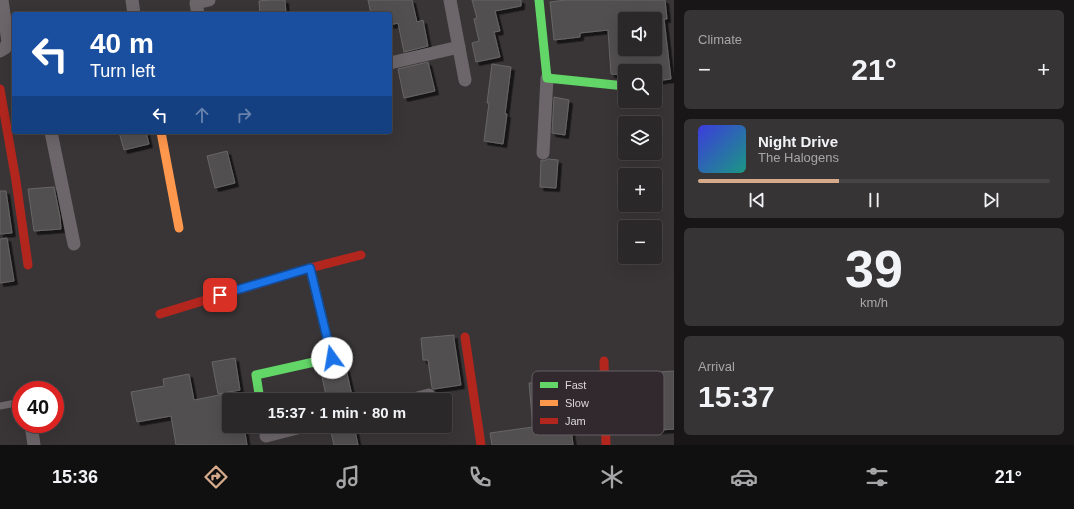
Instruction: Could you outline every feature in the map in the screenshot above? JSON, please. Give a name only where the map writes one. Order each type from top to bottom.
[{"type":"street","points":[[0,51],[5,48],[8,42],[2,0]]},
{"type":"street","points":[[132,0],[134,12]]},
{"type":"street","points":[[198,12],[196,3],[209,0]]},
{"type":"street","points":[[450,0],[465,80]]},
{"type":"street","points":[[539,0],[547,78],[543,153]]},
{"type":"street","points":[[392,63],[459,47]]},
{"type":"street","points":[[547,78],[618,85]]},
{"type":"street","points":[[0,89],[16,181],[28,265]]},
{"type":"street","points":[[51,134],[74,244]]},
{"type":"street","points":[[160,134],[179,228]]},
{"type":"street","points":[[160,314],[310,268],[361,255]]},
{"type":"street","points":[[259,393],[256,375],[332,358],[310,268]]},
{"type":"street","points":[[465,337],[481,445]]},
{"type":"street","points":[[604,362],[604,371]]},
{"type":"street","points":[[32,433],[34,445]]},
{"type":"street","points":[[266,436],[278,433]]},
{"type":"street","points":[[606,435],[606,445]]},
{"type":"lane","points":[[0,406],[12,404]]},
{"type":"building","points":[[285,0],[286,12],[260,12],[259,1]]},
{"type":"building","points":[[368,0],[412,0],[417,22],[423,20],[428,46],[404,52],[398,23],[392,24],[392,12],[371,12]]},
{"type":"building","points":[[472,0],[521,0],[521,6],[495,11],[500,31],[494,32],[500,57],[476,62],[472,43],[479,41],[474,19],[477,18]]},
{"type":"building","points":[[565,0],[665,0],[667,19],[664,19],[671,79],[662,80],[662,64],[618,64],[618,74],[611,74],[608,30],[580,33],[580,37],[554,40],[550,2]]},
{"type":"building","points":[[428,62],[435,91],[404,98],[398,69]]},
{"type":"building","points":[[492,64],[511,67],[503,144],[484,141]]},
{"type":"building","points":[[554,97],[569,100],[565,135],[552,133]]},
{"type":"building","points":[[120,134],[146,134],[149,144],[124,150]]},
{"type":"building","points":[[227,151],[235,183],[215,188],[207,156]]},
{"type":"building","points":[[548,159],[558,160],[556,188],[540,187],[541,160],[543,161]]},
{"type":"building","points":[[54,187],[61,229],[34,231],[28,189]]},
{"type":"building","points":[[0,191],[6,191],[12,233],[0,234]]},
{"type":"building","points":[[7,238],[14,281],[0,283],[0,239]]},
{"type":"building","points":[[454,335],[461,385],[434,389],[432,388],[428,360],[423,360],[421,338]]},
{"type":"building","points":[[235,358],[240,390],[218,394],[212,362]]},
{"type":"building","points":[[344,360],[351,393],[326,393],[321,372],[334,369]]},
{"type":"building","points":[[674,371],[674,429],[664,430],[664,372]]},
{"type":"building","points":[[189,374],[194,400],[222,394],[222,433],[245,433],[247,445],[176,445],[171,416],[137,422],[131,392],[164,386],[163,379]]},
{"type":"building","points":[[529,383],[532,383],[532,416]]},
{"type":"building","points":[[532,427],[532,435],[572,435],[573,445],[492,445],[490,433]]},
{"type":"building","points":[[331,433],[355,433],[358,445],[334,445]]},
{"type":"traffic: fast","points":[[539,0],[547,78],[618,85]]},
{"type":"traffic: fast","points":[[259,393],[256,375],[332,358],[310,268]]},
{"type":"traffic: slow","points":[[161,134],[179,228]]},
{"type":"traffic: jam","points":[[0,89],[16,181],[28,265]]},
{"type":"traffic: jam","points":[[160,314],[310,268],[361,255]]},
{"type":"traffic: jam","points":[[465,337],[481,445]]},
{"type":"traffic: jam","points":[[604,361],[604,371]]},
{"type":"traffic: jam","points":[[606,435],[606,445]]},
{"type":"route","points":[[220,295],[310,268],[332,358]]}]
